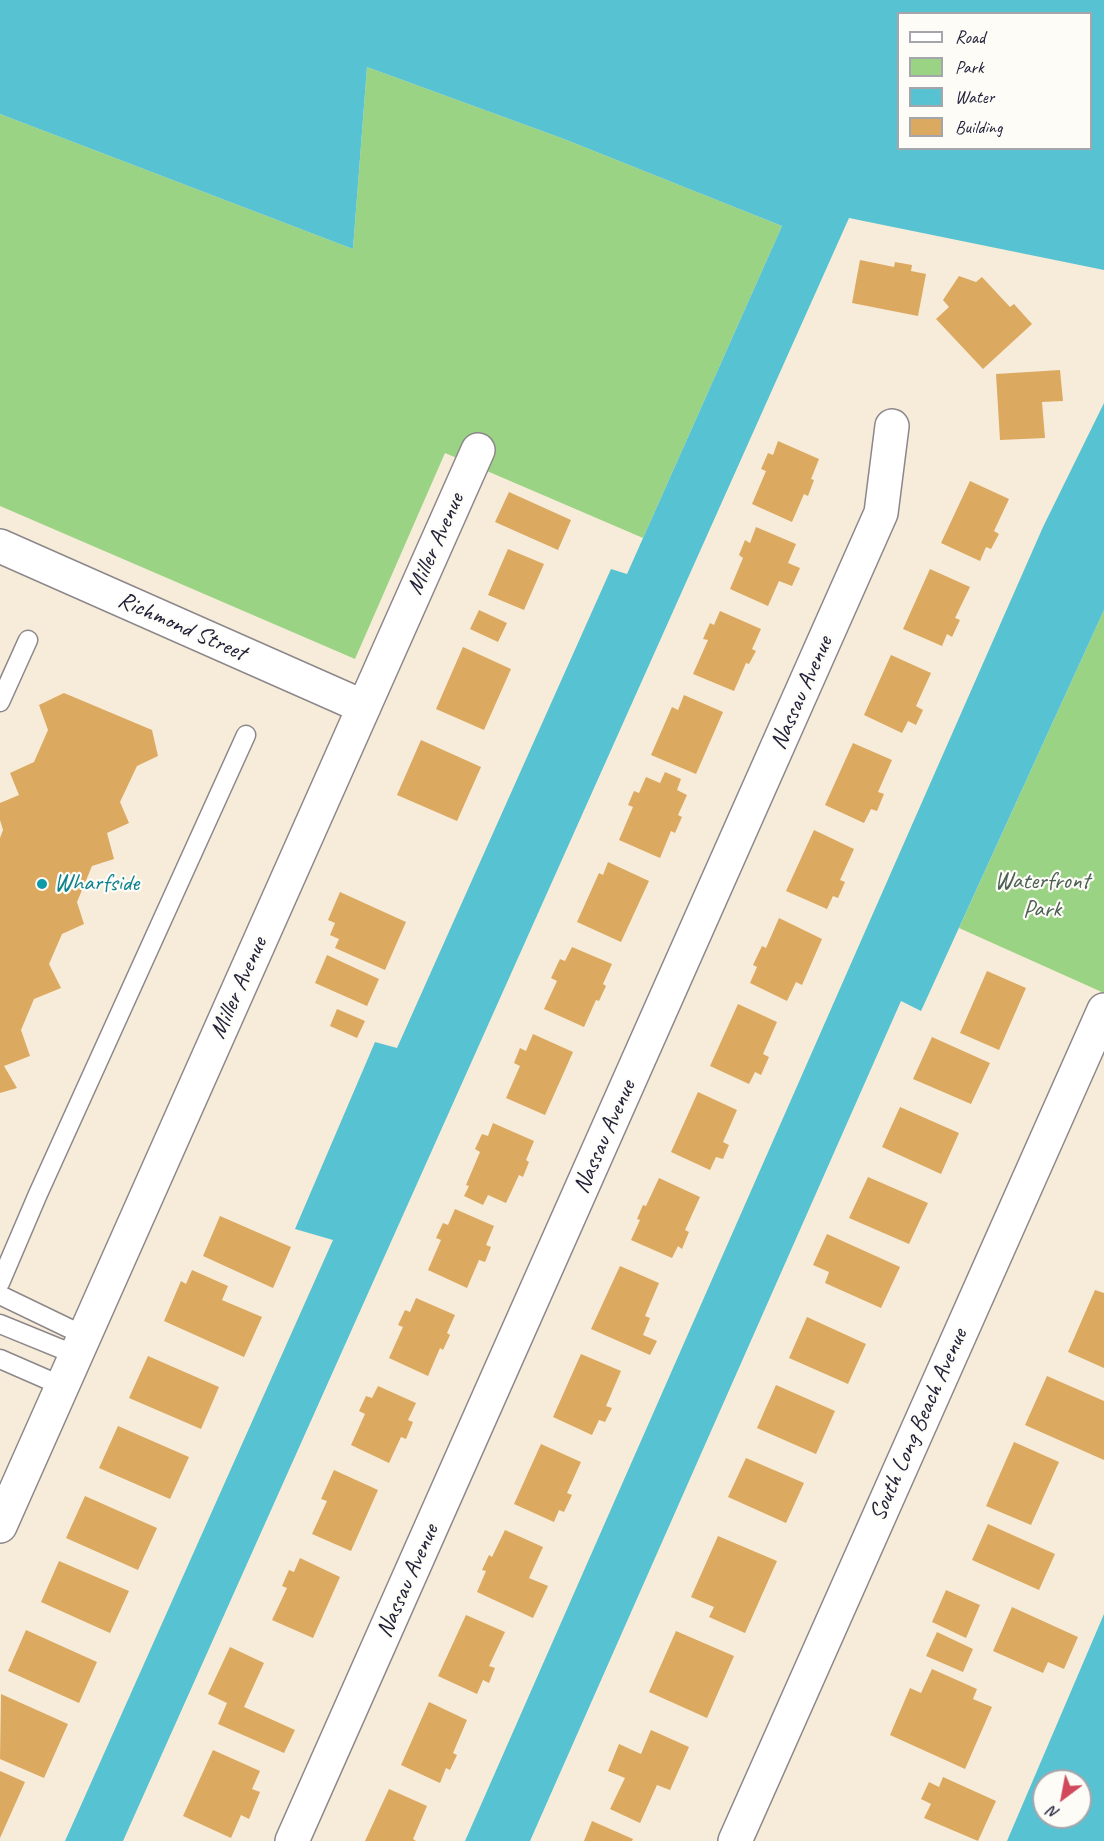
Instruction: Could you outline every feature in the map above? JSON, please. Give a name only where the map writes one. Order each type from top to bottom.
[{"type":"street","name":"Nassau Avenue","points":[[292,1841],[881,513],[892,426]]},
{"type":"street","name":"Miller Avenue","points":[[0,1526],[478,450]]},
{"type":"street","name":"Richmond Street","points":[[0,546],[364,707]]},
{"type":"street","name":"South Long Beach Avenue","points":[[735,1841],[1104,1010]]},
{"type":"lane","points":[[0,702],[28,640]]},
{"type":"lane","points":[[0,1283],[246,735]]},
{"type":"lane","points":[[0,1295],[81,1346]]},
{"type":"lane","points":[[0,1324],[81,1346]]},
{"type":"lane","points":[[0,1359],[62,1386]]},
{"type":"green space","points":[[367,67],[564,139],[782,226],[643,538],[445,453],[355,659],[0,506],[0,114],[353,249]]},
{"type":"green space","name":"Waterfront Park","points":[[1104,610],[1104,993],[959,928]]},
{"type":"water","points":[[0,0],[1104,0],[1104,270],[849,218],[123,1841],[65,1841],[333,1240],[295,1229],[375,1042],[397,1048],[611,569],[627,574],[782,226],[564,139],[367,67],[353,249],[0,114]]},
{"type":"water","points":[[1104,403],[1104,610],[921,1011],[901,1001],[530,1841],[465,1841],[1043,527]]},
{"type":"water","points":[[1104,1614],[1104,1841],[1007,1841],[1032,1782],[1032,1829],[1092,1829],[1092,1769],[1038,1769]]},
{"type":"building","points":[[860,260],[894,267],[895,262],[912,265],[911,271],[926,274],[918,316],[852,303]]},
{"type":"building","points":[[959,276],[976,282],[982,277],[1010,307],[1014,304],[1032,324],[983,369],[936,319],[949,307],[943,300]]},
{"type":"building","points":[[1060,370],[1063,401],[1042,402],[1045,438],[1000,440],[996,374]]},
{"type":"building","points":[[778,441],[819,459],[811,479],[814,480],[808,496],[804,494],[792,522],[752,504],[766,471],[761,469],[768,453],[773,455]]},
{"type":"building","points":[[970,481],[1009,499],[994,531],[999,534],[991,549],[986,547],[980,561],[941,543]]},
{"type":"building","points":[[509,492],[571,520],[558,550],[495,522]]},
{"type":"building","points":[[756,527],[796,544],[788,563],[800,568],[792,586],[779,581],[768,606],[730,589],[743,558],[739,555],[745,540],[750,543]]},
{"type":"building","points":[[508,549],[544,564],[524,610],[488,595]]},
{"type":"building","points":[[930,569],[970,587],[955,618],[960,620],[952,637],[947,634],[942,646],[903,629]]},
{"type":"building","points":[[479,610],[507,623],[498,642],[470,629]]},
{"type":"building","points":[[720,611],[761,629],[752,649],[756,651],[749,664],[746,663],[734,691],[693,674],[708,640],[703,639],[710,623],[714,625]]},
{"type":"building","points":[[463,647],[511,669],[484,730],[436,709]]},
{"type":"building","points":[[891,655],[931,673],[916,706],[923,710],[916,725],[908,721],[902,733],[864,715]]},
{"type":"building","name":"Wharfside","points":[[64,693],[152,730],[158,756],[137,766],[120,802],[129,823],[107,833],[114,859],[92,866],[77,902],[84,924],[62,934],[49,964],[61,988],[34,999],[21,1030],[30,1056],[4,1066],[17,1088],[0,1093],[0,838],[3,830],[0,820],[0,803],[19,795],[10,773],[34,762],[48,730],[39,705]]},
{"type":"building","points":[[684,695],[723,712],[696,774],[651,755],[672,707],[678,710]]},
{"type":"building","points":[[421,740],[481,767],[457,821],[397,795]]},
{"type":"building","points":[[853,743],[892,760],[878,792],[884,794],[877,811],[871,809],[864,823],[825,805]]},
{"type":"building","points":[[665,772],[681,779],[677,790],[687,795],[678,815],[682,817],[675,833],[671,831],[660,858],[619,840],[633,807],[628,805],[634,791],[639,793],[646,777],[660,783]]},
{"type":"building","points":[[814,830],[854,849],[840,880],[845,882],[838,898],[833,896],[827,909],[786,891]]},
{"type":"building","points":[[608,862],[649,881],[621,942],[577,922],[599,873],[603,875]]},
{"type":"building","points":[[340,892],[406,922],[385,970],[335,948],[339,939],[330,935],[335,923],[328,920]]},
{"type":"building","points":[[779,918],[822,939],[802,985],[796,982],[787,1001],[750,983],[757,967],[753,965],[762,946],[766,948]]},
{"type":"building","points":[[572,947],[612,964],[603,984],[606,986],[599,1001],[596,1000],[584,1027],[544,1009],[557,981],[551,978],[560,959],[565,961]]},
{"type":"building","points":[[327,955],[379,979],[367,1006],[315,983]]},
{"type":"building","points":[[987,971],[1026,988],[999,1050],[960,1033]]},
{"type":"building","points":[[738,1004],[777,1022],[763,1054],[769,1057],[761,1075],[755,1072],[749,1084],[710,1066]]},
{"type":"building","points":[[337,1009],[365,1021],[357,1038],[330,1026]]},
{"type":"building","points":[[533,1034],[573,1052],[545,1115],[506,1098],[520,1066],[514,1063],[520,1048],[526,1051]]},
{"type":"building","points":[[932,1037],[990,1063],[971,1104],[913,1079]]},
{"type":"building","points":[[698,1092],[737,1110],[723,1142],[729,1145],[723,1159],[716,1157],[710,1170],[671,1152]]},
{"type":"building","points":[[900,1107],[959,1133],[941,1174],[882,1147]]},
{"type":"building","points":[[493,1123],[534,1141],[526,1160],[529,1162],[523,1177],[519,1175],[506,1203],[488,1195],[483,1205],[464,1196],[469,1186],[466,1185],[480,1152],[475,1149],[482,1134],[488,1136]]},
{"type":"building","points":[[868,1177],[928,1203],[909,1244],[849,1218]]},
{"type":"building","points":[[659,1178],[700,1197],[685,1230],[689,1232],[682,1249],[678,1246],[672,1258],[631,1240],[640,1220],[637,1219],[643,1205],[646,1206]]},
{"type":"building","points":[[455,1209],[494,1226],[486,1245],[491,1247],[485,1262],[479,1260],[467,1288],[428,1270],[441,1240],[436,1238],[443,1223],[448,1225]]},
{"type":"building","points":[[220,1216],[291,1247],[273,1288],[203,1256]]},
{"type":"building","points":[[827,1234],[900,1267],[881,1308],[825,1283],[829,1272],[813,1265]]},
{"type":"building","points":[[620,1266],[659,1283],[645,1316],[650,1318],[643,1335],[657,1341],[650,1355],[591,1329]]},
{"type":"building","points":[[192,1270],[228,1286],[222,1300],[262,1317],[244,1357],[164,1321],[181,1281],[186,1284]]},
{"type":"building","points":[[1095,1290],[1104,1293],[1104,1368],[1068,1352]]},
{"type":"building","points":[[416,1298],[455,1315],[447,1333],[450,1335],[443,1350],[440,1348],[428,1376],[389,1358],[403,1327],[398,1325],[405,1310],[410,1312]]},
{"type":"building","points":[[807,1317],[866,1344],[848,1384],[789,1358]]},
{"type":"building","points":[[581,1354],[621,1371],[606,1406],[612,1408],[605,1422],[599,1420],[592,1435],[553,1417]]},
{"type":"building","points":[[148,1356],[219,1387],[201,1429],[129,1398]]},
{"type":"building","points":[[1047,1376],[1104,1401],[1104,1460],[1025,1425]]},
{"type":"building","points":[[776,1385],[835,1411],[816,1454],[757,1428]]},
{"type":"building","points":[[378,1386],[416,1403],[408,1420],[413,1422],[406,1439],[401,1437],[389,1463],[351,1445],[365,1414],[359,1411],[366,1396],[372,1398]]},
{"type":"building","points":[[118,1426],[189,1457],[170,1499],[99,1468]]},
{"type":"building","points":[[1014,1442],[1059,1462],[1031,1525],[986,1506]]},
{"type":"building","points":[[541,1444],[581,1462],[567,1493],[572,1495],[564,1512],[559,1510],[554,1522],[514,1504]]},
{"type":"building","points":[[746,1458],[804,1483],[786,1523],[728,1497]]},
{"type":"building","points":[[334,1470],[378,1490],[351,1551],[312,1534],[327,1501],[321,1499]]},
{"type":"building","points":[[85,1496],[157,1528],[138,1570],[66,1538]]},
{"type":"building","points":[[988,1524],[1055,1554],[1039,1590],[972,1560]]},
{"type":"building","points":[[505,1530],[543,1547],[529,1578],[548,1586],[533,1618],[477,1592],[486,1571],[482,1570],[489,1555],[492,1557]]},
{"type":"building","points":[[718,1536],[777,1561],[745,1633],[709,1617],[714,1607],[691,1597]]},
{"type":"building","points":[[300,1558],[340,1577],[313,1638],[272,1620],[287,1588],[282,1586],[289,1570],[294,1572]]},
{"type":"building","points":[[59,1561],[129,1591],[110,1633],[41,1602]]},
{"type":"building","points":[[946,1590],[980,1605],[966,1638],[932,1622]]},
{"type":"building","points":[[1012,1607],[1078,1637],[1064,1669],[1048,1662],[1043,1673],[993,1651]]},
{"type":"building","points":[[466,1615],[505,1632],[489,1666],[495,1668],[489,1683],[483,1680],[477,1694],[438,1676]]},
{"type":"building","points":[[26,1630],[97,1662],[79,1703],[8,1671]]},
{"type":"building","points":[[676,1631],[734,1656],[707,1718],[649,1692]]},
{"type":"building","points":[[937,1632],[973,1649],[963,1672],[926,1656]]},
{"type":"building","points":[[230,1647],[264,1663],[244,1707],[295,1730],[284,1753],[218,1724],[227,1703],[208,1694]]},
{"type":"building","points":[[932,1669],[977,1689],[973,1699],[992,1707],[965,1769],[890,1735],[910,1688],[921,1693]]},
{"type":"building","points":[[1,1694],[68,1724],[44,1778],[0,1759]]},
{"type":"building","points":[[429,1702],[467,1720],[453,1753],[457,1755],[450,1770],[446,1768],[440,1783],[401,1765]]},
{"type":"building","points":[[651,1730],[689,1747],[670,1790],[657,1785],[640,1823],[610,1809],[625,1778],[608,1771],[619,1744],[641,1754]]},
{"type":"building","points":[[213,1750],[260,1771],[252,1789],[260,1792],[249,1819],[241,1815],[231,1838],[183,1816]]},
{"type":"building","points":[[0,1771],[25,1782],[0,1838]]},
{"type":"building","points":[[943,1777],[996,1801],[978,1841],[924,1818],[931,1804],[921,1799],[929,1782],[939,1787]]},
{"type":"building","points":[[389,1789],[427,1806],[413,1839],[416,1841],[365,1841]]},
{"type":"building","points":[[592,1821],[633,1839],[632,1841],[584,1841]]},
{"type":"place","name":"Wharfside","points":[[42,884]]}]
